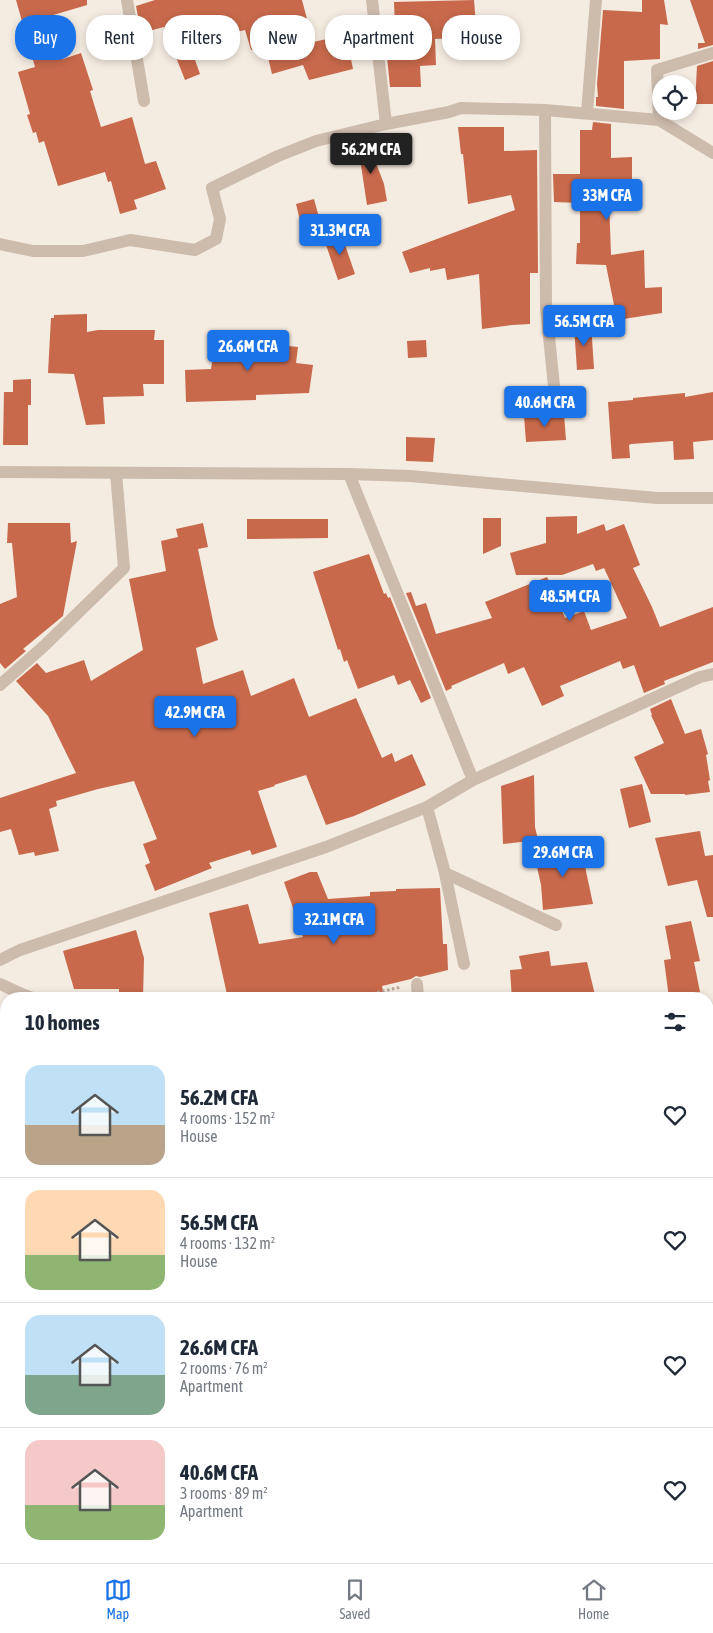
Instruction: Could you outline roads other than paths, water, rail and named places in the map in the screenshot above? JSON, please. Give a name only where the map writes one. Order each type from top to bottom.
[{"type":"street","points":[[127,0],[144,101]]},
{"type":"street","points":[[372,0],[386,124]]},
{"type":"street","points":[[587,113],[596,0]]},
{"type":"street","points":[[657,75],[657,70],[713,53]]},
{"type":"street","points":[[0,244],[33,251],[83,251],[130,240],[195,250],[216,239],[220,218],[212,188],[278,156],[316,141],[461,108],[545,110],[652,119]]},
{"type":"street","points":[[545,110],[546,307],[555,396]]},
{"type":"street","points":[[658,120],[713,153]]},
{"type":"street","points":[[0,472],[410,476],[657,498],[713,498]]},
{"type":"street","points":[[0,685],[44,646],[124,568],[116,473]]},
{"type":"street","points":[[349,474],[473,780]]},
{"type":"street","points":[[0,960],[20,950],[326,848],[427,807],[473,780],[700,677],[713,674]]},
{"type":"street","points":[[427,807],[445,873],[464,964]]},
{"type":"street","points":[[445,873],[556,924]]},
{"type":"street","points":[[0,984],[16,992]]},
{"type":"street","points":[[417,984],[418,992]]}]
